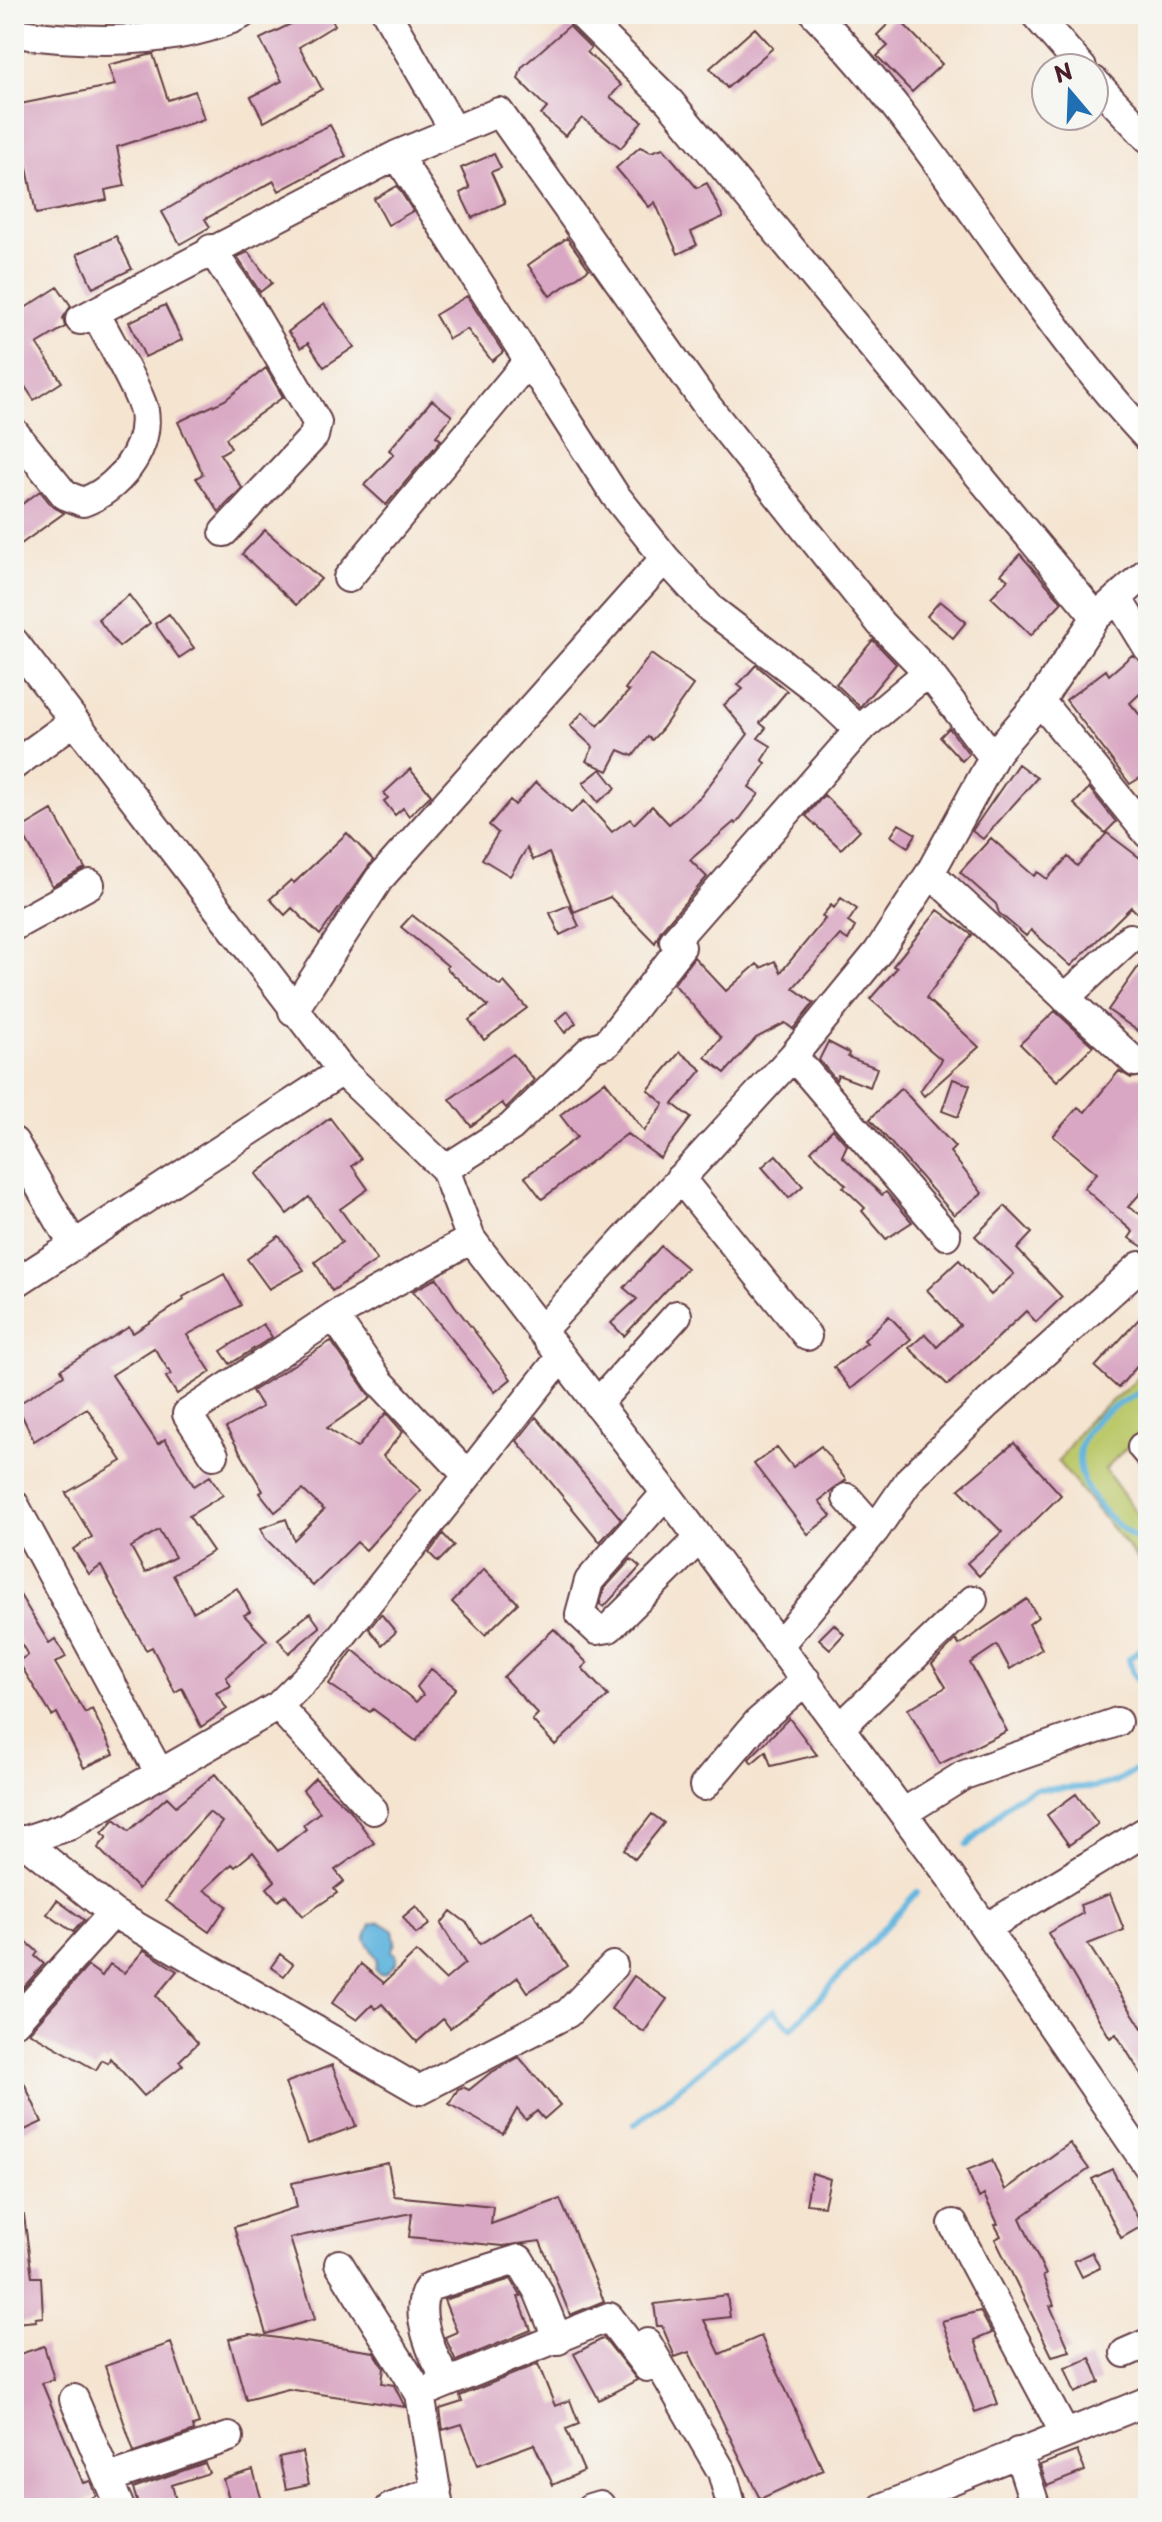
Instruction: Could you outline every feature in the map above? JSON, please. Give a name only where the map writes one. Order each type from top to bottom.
[{"type":"street","points":[[14,33],[113,41],[171,35],[242,14]]},
{"type":"street","points":[[387,14],[454,130]]},
{"type":"street","points":[[581,14],[669,101],[1096,617]]},
{"type":"street","points":[[815,14],[867,68],[1051,321],[1148,438]]},
{"type":"street","points":[[1035,14],[1068,52]]},
{"type":"street","points":[[1110,100],[1148,138]]},
{"type":"street","points":[[14,432],[65,495],[83,502],[96,497],[123,476],[136,452],[144,411],[88,316],[211,249],[397,155],[495,112],[503,114],[708,407],[881,624],[928,672],[993,757]]},
{"type":"street","points":[[397,155],[615,495],[665,558],[711,609],[818,691],[859,730]]},
{"type":"street","points":[[211,249],[249,306],[317,422],[314,436],[224,532]]},
{"type":"street","points":[[348,578],[529,360]]},
{"type":"street","points":[[293,1011],[379,879],[665,558]]},
{"type":"street","points":[[541,1331],[793,1056],[878,952],[930,873],[993,757],[1040,701],[1096,617],[1148,571]]},
{"type":"street","points":[[1118,599],[1148,648]]},
{"type":"street","points":[[14,642],[293,1011],[342,1071],[445,1169],[471,1239],[841,1727],[1052,2022],[1136,2153],[1148,2166]]},
{"type":"street","points":[[445,1169],[511,1127],[591,1049],[607,1043],[681,947],[674,941],[859,730],[928,672]]},
{"type":"street","points":[[1040,701],[1148,834]]},
{"type":"street","points":[[14,765],[74,721]]},
{"type":"street","points":[[930,873],[1135,1062]]},
{"type":"street","points":[[14,926],[90,884]]},
{"type":"street","points":[[1065,998],[1130,938]]},
{"type":"street","points":[[793,1056],[946,1235]]},
{"type":"street","points":[[14,1284],[342,1071]]},
{"type":"street","points":[[14,1142],[74,1246]]},
{"type":"street","points":[[680,1178],[807,1336]]},
{"type":"street","points":[[214,1455],[187,1414],[334,1316],[471,1239]]},
{"type":"street","points":[[779,1645],[875,1530],[910,1479],[1140,1266]]},
{"type":"street","points":[[597,1404],[677,1315]]},
{"type":"street","points":[[334,1316],[379,1381],[467,1475]]},
{"type":"street","points":[[17,1843],[68,1826],[278,1706],[318,1666],[561,1357]]},
{"type":"street","points":[[666,1493],[589,1581],[580,1614],[597,1630],[609,1628],[699,1539]]},
{"type":"street","points":[[847,1498],[875,1530]]},
{"type":"street","points":[[14,1504],[160,1774]]},
{"type":"street","points":[[841,1727],[973,1600]]},
{"type":"street","points":[[704,1786],[757,1723],[806,1680]]},
{"type":"street","points":[[278,1706],[373,1810]]},
{"type":"street","points":[[903,1813],[964,1775],[1117,1722]]},
{"type":"street","points":[[986,1928],[1148,1830]]},
{"type":"street","points":[[17,1843],[113,1913],[419,2090],[568,2013],[613,1966]]},
{"type":"street","points":[[16,2021],[113,1913]]},
{"type":"street","points":[[953,2224],[1065,2434]]},
{"type":"street","points":[[448,2381],[432,2359],[429,2346],[423,2300],[429,2287],[519,2259],[538,2291],[558,2340]]},
{"type":"street","points":[[339,2264],[420,2394],[438,2499],[390,2508]]},
{"type":"street","points":[[420,2394],[609,2317],[647,2367]]},
{"type":"street","points":[[632,2319],[722,2472],[732,2508]]},
{"type":"street","points":[[74,2399],[120,2508]]},
{"type":"street","points":[[882,2508],[922,2501],[1018,2452],[1148,2401]]},
{"type":"street","points":[[109,2478],[229,2437]]},
{"type":"street","points":[[1018,2452],[1036,2508]]},
{"type":"green space","points":[[1148,1363],[1148,1426],[1105,1469],[1148,1529],[1148,1572],[1058,1462],[1086,1422],[1133,1383]]},
{"type":"water","points":[[380,1922],[393,1930],[395,1942],[391,1952],[396,1954],[396,1963],[386,1973],[380,1974],[375,1970],[377,1959],[365,1939],[371,1924]]},
{"type":"building","points":[[311,14],[328,14],[335,25],[299,47],[322,89],[264,122],[251,97],[282,81],[260,39]]},
{"type":"building","points":[[896,16],[942,64],[912,92],[877,56],[888,46],[877,35]]},
{"type":"building","points":[[569,26],[591,48],[587,52],[621,85],[610,97],[642,121],[621,148],[582,118],[565,136],[541,115],[547,108],[518,79],[522,67]]},
{"type":"building","points":[[755,28],[773,48],[727,88],[710,68]]},
{"type":"building","points":[[153,54],[168,100],[195,91],[204,119],[117,147],[125,186],[105,190],[107,200],[36,214],[15,105],[115,85],[108,65]]},
{"type":"building","points":[[330,125],[346,156],[279,191],[274,181],[205,219],[210,227],[180,244],[162,212],[236,169]]},
{"type":"building","points":[[640,147],[651,152],[663,148],[697,188],[707,183],[723,217],[691,232],[697,245],[678,254],[655,202],[649,207],[616,168]]},
{"type":"building","points":[[494,154],[501,168],[491,172],[505,203],[472,218],[460,193],[470,188],[461,168]]},
{"type":"building","points":[[397,186],[413,211],[388,225],[374,199]]},
{"type":"building","points":[[116,236],[132,269],[93,288],[77,254]]},
{"type":"building","points":[[567,238],[589,269],[550,296],[528,265]]},
{"type":"building","points":[[248,252],[272,283],[260,292],[237,257]]},
{"type":"building","points":[[58,287],[71,306],[63,318],[65,327],[37,344],[62,382],[34,400],[14,370],[14,315]]},
{"type":"building","points":[[467,296],[503,352],[492,361],[467,329],[449,339],[435,315]]},
{"type":"building","points":[[324,304],[354,347],[324,367],[308,343],[301,348],[288,332]]},
{"type":"building","points":[[165,305],[182,340],[145,357],[129,322]]},
{"type":"building","points":[[266,368],[283,397],[226,438],[231,448],[220,454],[242,488],[219,512],[196,478],[203,474],[178,422],[225,400]]},
{"type":"building","points":[[432,400],[452,416],[436,436],[441,440],[386,505],[364,485],[394,454],[389,450]]},
{"type":"building","points":[[40,491],[52,506],[64,513],[14,549],[14,510]]},
{"type":"building","points":[[265,530],[321,579],[296,605],[242,554]]},
{"type":"building","points":[[1020,554],[1062,602],[1031,635],[991,597],[1008,580],[1001,574]]},
{"type":"building","points":[[129,595],[150,623],[119,647],[98,619]]},
{"type":"building","points":[[940,601],[966,622],[953,638],[927,616]]},
{"type":"building","points":[[169,614],[194,648],[179,658],[155,624]]},
{"type":"building","points":[[873,640],[896,664],[860,707],[836,684]]},
{"type":"building","points":[[651,654],[693,685],[662,729],[652,740],[648,737],[633,756],[619,750],[608,771],[586,761],[593,747],[570,726],[583,712],[598,726],[629,691],[625,689]]},
{"type":"building","points":[[1132,655],[1148,665],[1148,686],[1130,703],[1148,725],[1148,773],[1130,784],[1066,700],[1106,670],[1109,675]]},
{"type":"building","points":[[756,665],[787,691],[760,723],[766,728],[758,738],[771,746],[762,760],[766,763],[749,787],[759,794],[736,824],[734,822],[690,860],[707,877],[661,930],[655,943],[610,897],[574,912],[549,853],[533,860],[527,848],[510,876],[482,859],[498,833],[489,825],[510,800],[515,805],[536,782],[571,813],[584,801],[612,832],[630,819],[634,824],[652,806],[669,824],[701,796],[748,734],[724,705],[743,689],[738,685]]},
{"type":"building","points":[[949,728],[969,754],[962,761],[940,737]]},
{"type":"building","points":[[1018,764],[1037,778],[983,839],[972,831]]},
{"type":"building","points":[[410,769],[431,795],[409,816],[403,808],[395,815],[384,801],[388,798],[384,793]]},
{"type":"building","points":[[601,769],[616,788],[598,802],[583,783]]},
{"type":"building","points":[[1089,788],[1116,822],[1105,833],[1074,804]]},
{"type":"building","points":[[824,795],[860,830],[841,849],[806,816]]},
{"type":"building","points":[[52,810],[85,868],[52,886],[20,829]]},
{"type":"building","points":[[899,824],[916,834],[908,847],[891,836]]},
{"type":"building","points":[[347,833],[373,860],[320,935],[292,908],[285,915],[270,899],[291,880],[294,883]]},
{"type":"building","points":[[1107,833],[1148,864],[1148,923],[1131,907],[1071,966],[1031,930],[1026,936],[960,872],[991,838],[1034,876],[1038,872],[1047,879],[1068,857],[1077,866]]},
{"type":"building","points":[[841,898],[857,909],[848,922],[855,927],[848,940],[840,935],[793,988],[814,1003],[793,1029],[785,1023],[756,1038],[725,1073],[705,1057],[721,1038],[674,984],[694,957],[726,991],[757,964],[761,968],[775,961],[781,972],[825,919],[822,916],[831,905],[834,908]]},
{"type":"building","points":[[569,905],[579,926],[560,935],[550,913]]},
{"type":"building","points":[[938,910],[972,935],[926,998],[979,1047],[924,1096],[920,1091],[942,1060],[870,999],[897,968],[893,966]]},
{"type":"building","points":[[412,915],[500,986],[504,982],[527,1008],[484,1040],[469,1020],[488,1006],[446,968],[448,966],[401,927]]},
{"type":"building","points":[[1148,953],[1148,1038],[1108,1010]]},
{"type":"building","points":[[568,1011],[576,1023],[565,1033],[556,1021]]},
{"type":"building","points":[[1055,1011],[1093,1046],[1057,1081],[1020,1044]]},
{"type":"building","points":[[828,1042],[849,1053],[848,1057],[877,1068],[870,1087],[838,1075],[836,1080],[819,1060]]},
{"type":"building","points":[[680,1052],[702,1070],[673,1104],[691,1118],[660,1158],[627,1134],[542,1199],[525,1177],[577,1137],[560,1115],[605,1081],[644,1131],[664,1104],[648,1090]]},
{"type":"building","points":[[513,1054],[534,1080],[506,1108],[502,1103],[471,1126],[450,1099]]},
{"type":"building","points":[[1119,1071],[1131,1078],[1144,1076],[1148,1079],[1148,1185],[1128,1207],[1143,1216],[1148,1209],[1148,1250],[1129,1238],[1133,1232],[1084,1188],[1097,1173],[1053,1136],[1078,1107],[1085,1112]]},
{"type":"building","points":[[953,1079],[970,1085],[958,1117],[942,1111]]},
{"type":"building","points":[[901,1088],[955,1147],[950,1152],[982,1193],[954,1215],[870,1119]]},
{"type":"building","points":[[330,1118],[361,1159],[352,1166],[368,1189],[340,1209],[377,1260],[332,1291],[315,1262],[342,1242],[309,1197],[287,1214],[256,1174]]},
{"type":"building","points":[[833,1129],[847,1145],[842,1156],[882,1195],[886,1192],[912,1222],[886,1239],[862,1211],[865,1208],[843,1187],[846,1185],[811,1151]]},
{"type":"building","points":[[776,1155],[803,1186],[789,1198],[762,1167]]},
{"type":"building","points":[[1005,1206],[1032,1233],[1017,1249],[1062,1297],[1036,1322],[1026,1311],[948,1385],[909,1348],[925,1334],[937,1347],[960,1325],[927,1290],[959,1260],[991,1295],[1014,1274],[975,1236]]},
{"type":"building","points":[[279,1236],[304,1270],[269,1289],[247,1259]]},
{"type":"building","points":[[661,1246],[687,1268],[624,1336],[611,1323],[637,1299],[624,1288]]},
{"type":"building","points":[[224,1274],[241,1305],[187,1335],[211,1372],[177,1394],[166,1377],[171,1374],[154,1348],[112,1375],[158,1444],[165,1439],[194,1486],[210,1476],[223,1495],[189,1516],[213,1551],[173,1575],[193,1612],[237,1588],[250,1612],[244,1615],[267,1640],[226,1677],[231,1686],[216,1693],[227,1709],[201,1727],[182,1688],[175,1692],[152,1647],[146,1650],[101,1566],[89,1574],[73,1549],[92,1537],[66,1493],[122,1461],[87,1408],[34,1441],[17,1405],[64,1375],[61,1369],[129,1327],[133,1333],[184,1300],[183,1297]],"holes":[[[159,1530],[175,1557],[145,1573],[131,1547]]]},
{"type":"building","points":[[437,1278],[511,1379],[495,1392],[413,1291]]},
{"type":"building","points":[[1148,1309],[1148,1354],[1118,1388],[1095,1367]]},
{"type":"building","points":[[889,1316],[911,1339],[851,1389],[834,1367],[867,1343],[864,1340]]},
{"type":"building","points":[[263,1324],[272,1337],[230,1364],[221,1351]]},
{"type":"building","points":[[331,1341],[371,1398],[327,1428],[357,1448],[386,1413],[403,1432],[383,1456],[421,1490],[366,1550],[357,1542],[313,1586],[265,1538],[261,1528],[286,1519],[294,1540],[324,1510],[303,1490],[275,1512],[260,1493],[263,1491],[226,1428],[262,1407],[252,1391]]},
{"type":"building","points":[[536,1417],[621,1519],[600,1542],[517,1441]]},
{"type":"building","points":[[1014,1443],[1061,1495],[979,1576],[967,1563],[1002,1532],[959,1489]]},
{"type":"building","points":[[821,1446],[846,1480],[819,1501],[831,1516],[808,1534],[754,1464],[777,1447],[793,1467]]},
{"type":"building","points":[[443,1534],[454,1546],[438,1562],[429,1553]]},
{"type":"building","points":[[631,1559],[640,1567],[604,1607],[600,1604],[604,1589]]},
{"type":"building","points":[[484,1569],[518,1603],[485,1635],[452,1602]]},
{"type":"building","points":[[14,1585],[49,1643],[55,1639],[66,1657],[55,1663],[85,1713],[92,1709],[114,1754],[84,1768],[57,1713],[52,1716],[18,1661],[28,1655],[14,1632]]},
{"type":"building","points":[[1027,1599],[1038,1617],[1029,1624],[1042,1649],[1010,1669],[997,1645],[970,1663],[1007,1731],[940,1764],[908,1709],[946,1687],[932,1664],[956,1640],[959,1645]]},
{"type":"building","points":[[310,1613],[320,1627],[289,1653],[278,1639]]},
{"type":"building","points":[[381,1614],[396,1632],[382,1645],[369,1629]]},
{"type":"building","points":[[834,1624],[844,1634],[830,1649],[819,1639]]},
{"type":"building","points":[[554,1629],[587,1663],[582,1668],[608,1696],[555,1745],[532,1720],[538,1714],[503,1677]]},
{"type":"building","points":[[353,1650],[416,1702],[423,1695],[417,1687],[431,1669],[456,1688],[416,1741],[373,1709],[370,1712],[329,1684]]},
{"type":"building","points":[[789,1718],[817,1755],[771,1766],[766,1751],[752,1763],[749,1759]]},
{"type":"building","points":[[215,1774],[278,1851],[306,1829],[303,1825],[320,1812],[303,1790],[315,1778],[350,1810],[374,1843],[335,1870],[344,1881],[334,1889],[337,1893],[303,1916],[286,1895],[278,1901],[267,1888],[275,1881],[253,1852],[235,1867],[232,1864],[204,1890],[227,1906],[209,1932],[166,1901],[222,1822],[209,1812],[138,1889],[98,1848],[107,1837],[102,1833],[115,1819],[129,1831],[167,1797],[176,1806]]},
{"type":"building","points":[[1076,1794],[1098,1824],[1069,1845],[1047,1815]]},
{"type":"building","points":[[652,1814],[664,1823],[635,1859],[624,1850]]},
{"type":"building","points":[[1110,1894],[1124,1930],[1088,1944],[1142,2028],[1148,2024],[1148,2085],[1116,2034],[1110,2038],[1048,1933],[1083,1913],[1080,1905]]},
{"type":"building","points":[[57,1900],[84,1920],[73,1932],[47,1914]]},
{"type":"building","points":[[416,1906],[430,1924],[416,1934],[403,1917]]},
{"type":"building","points":[[451,1911],[468,1924],[480,1944],[532,1911],[568,1966],[528,1992],[518,1977],[450,2028],[443,2019],[417,2042],[382,2004],[376,2009],[372,2005],[357,2020],[332,2003],[361,1964],[384,1983],[416,1952],[445,1980],[465,1963],[441,1924]]},
{"type":"building","points":[[14,1931],[38,1952],[35,1956],[44,1964],[14,1998]]},
{"type":"building","points":[[144,1950],[177,1971],[156,1996],[198,2043],[179,2061],[183,2065],[144,2096],[110,2058],[108,2063],[102,2060],[96,2070],[29,2032],[88,1966],[102,1976],[110,1964],[124,1973]]},
{"type":"building","points":[[280,1954],[293,1964],[284,1976],[271,1967]]},
{"type":"building","points":[[634,1976],[667,1999],[644,2032],[611,2009]]},
{"type":"building","points":[[519,2057],[560,2105],[544,2119],[537,2111],[526,2120],[517,2109],[503,2134],[449,2104],[458,2089],[463,2087],[469,2090],[490,2073]]},
{"type":"building","points":[[14,2061],[42,2122],[14,2135]]},
{"type":"building","points":[[332,2065],[356,2126],[308,2144],[285,2083]]},
{"type":"building","points":[[1070,2143],[1089,2169],[1020,2218],[1046,2275],[1043,2276],[1054,2305],[1050,2306],[1070,2351],[1052,2356],[995,2239],[1001,2236],[995,2225],[998,2224],[984,2195],[979,2198],[967,2170],[992,2160],[1005,2190]]},
{"type":"building","points":[[388,2163],[394,2196],[493,2206],[491,2224],[560,2199],[604,2301],[570,2315],[540,2241],[503,2246],[409,2237],[412,2213],[290,2238],[315,2319],[266,2334],[234,2227],[297,2207],[292,2183]]},
{"type":"building","points":[[1112,2169],[1142,2226],[1121,2238],[1092,2179]]},
{"type":"building","points":[[812,2173],[830,2179],[824,2206],[806,2204]]},
{"type":"building","points":[[14,2215],[24,2215],[32,2277],[41,2277],[43,2317],[35,2318],[36,2321],[14,2323]]},
{"type":"building","points":[[1092,2252],[1100,2268],[1082,2277],[1074,2261]]},
{"type":"building","points":[[511,2279],[521,2296],[518,2297],[531,2330],[456,2361],[445,2337],[457,2332],[444,2300]]},
{"type":"building","points":[[727,2295],[730,2317],[704,2320],[720,2354],[761,2336],[823,2470],[760,2499],[689,2352],[675,2357],[662,2326],[657,2326],[654,2304]]},
{"type":"building","points":[[980,2311],[992,2333],[975,2340],[998,2404],[975,2412],[942,2321]]},
{"type":"building","points":[[250,2334],[374,2352],[384,2368],[382,2383],[394,2385],[405,2407],[288,2389],[246,2400],[229,2339]]},
{"type":"building","points":[[604,2338],[637,2380],[599,2400],[574,2354]]},
{"type":"building","points":[[171,2343],[199,2424],[193,2426],[194,2431],[134,2452],[105,2366]]},
{"type":"building","points":[[44,2346],[54,2379],[42,2383],[83,2483],[90,2481],[96,2496],[66,2508],[14,2508],[14,2356]]},
{"type":"building","points":[[1090,2358],[1100,2382],[1075,2393],[1065,2368]]},
{"type":"building","points":[[538,2364],[555,2406],[570,2400],[579,2424],[566,2429],[584,2471],[553,2485],[534,2444],[478,2465],[462,2424],[443,2430],[440,2409],[462,2402],[460,2396]]},
{"type":"building","points":[[1077,2451],[1085,2471],[1047,2486],[1040,2465]]},
{"type":"building","points":[[302,2452],[309,2484],[286,2489],[279,2457]]},
{"type":"building","points":[[205,2463],[209,2473],[172,2485],[178,2508],[139,2508],[133,2488]]},
{"type":"building","points":[[253,2470],[264,2508],[232,2508],[223,2479]]},
{"type":"waterway","points":[[1148,1386],[1095,1421],[1083,1439],[1079,1457],[1089,1492],[1101,1508],[1116,1523],[1148,1545]]},
{"type":"waterway","points":[[1148,1642],[1129,1659],[1133,1674],[1148,1690]]},
{"type":"waterway","points":[[967,1845],[1015,1798],[1035,1789],[1095,1787],[1115,1782],[1148,1763]]},
{"type":"waterway","points":[[635,2124],[774,2010],[791,2029],[917,1892]]}]
